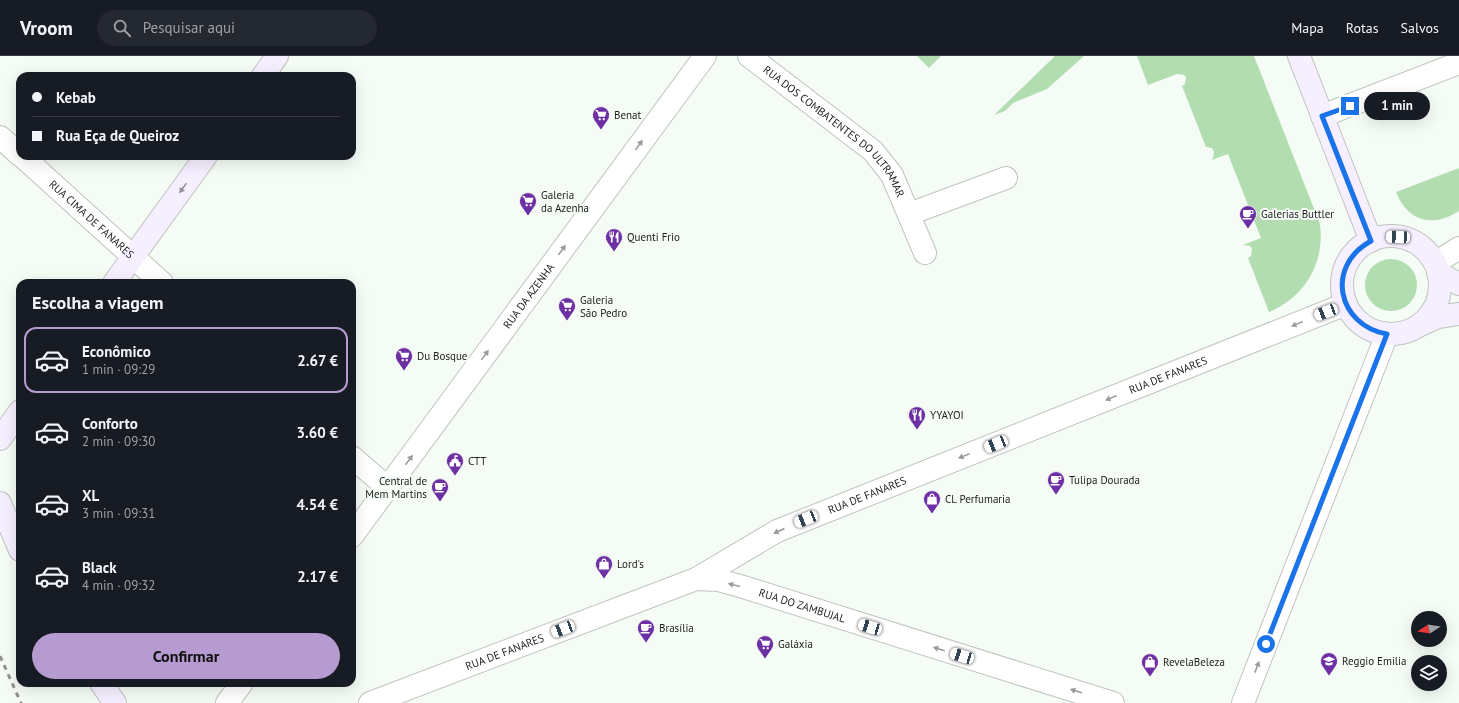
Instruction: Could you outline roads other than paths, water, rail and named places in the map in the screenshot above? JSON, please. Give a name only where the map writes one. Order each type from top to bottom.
[{"type":"street","points":[[266,72],[277,56]]},
{"type":"street","name":"RUA DA AZENHA","points":[[356,531],[705,56]]},
{"type":"street","name":"RUA DOS COMBATENTES DO ULTRAMAR","points":[[749,56],[873,150],[892,174],[924,253]]},
{"type":"street","points":[[1299,56],[1371,241]]},
{"type":"street","points":[[1322,116],[1459,63]]},
{"type":"street","name":"RUA CIMA DE FANARES","points":[[0,136],[16,150]]},
{"type":"street","name":"RUA CIMA DE FANARES","points":[[26,160],[158,279]]},
{"type":"street","points":[[117,279],[203,160]]},
{"type":"street","points":[[909,214],[1006,178]]},
{"type":"street","points":[[1459,284],[1436,268],[1423,249],[1407,239],[1388,237],[1371,241],[1355,252],[1346,267],[1342,286],[1346,304],[1359,321],[1377,332],[1387,334],[1408,331],[1438,317],[1459,314]]},
{"type":"street","points":[[1436,268],[1459,248]]},
{"type":"street","points":[[1417,326],[1432,312],[1436,303],[1439,283],[1436,268]]},
{"type":"street","name":"RUA DE FANARES","points":[[370,703],[696,578],[777,531],[1346,304]]},
{"type":"street","points":[[1243,703],[1387,334]]},
{"type":"street","points":[[0,439],[16,417]]},
{"type":"street","points":[[356,460],[388,488]]},
{"type":"street","points":[[0,503],[16,541]]},
{"type":"street","name":"RUA DO ZAMBUJAL","points":[[696,578],[718,580],[740,586],[1114,703]]},
{"type":"street","points":[[104,687],[115,703]]},
{"type":"street","points":[[228,703],[239,687]]},
{"type":"street","points":[[236,703],[241,687]]},
{"type":"railway","points":[[0,656],[21,703]]},
{"type":"place","name":"Benat","points":[[601,130]]},
{"type":"place","name":"Galeria da Azenha","points":[[528,216]]},
{"type":"place","name":"Galerias Buttler","points":[[1248,229]]},
{"type":"place","name":"Quenti Frio","points":[[614,252]]},
{"type":"place","name":"Galeria São Pedro","points":[[567,321]]},
{"type":"place","name":"Du Bosque","points":[[404,371]]},
{"type":"place","name":"YYAYOI","points":[[917,430]]},
{"type":"place","name":"CTT","points":[[455,476]]},
{"type":"place","name":"Tulipa Dourada","points":[[1056,495]]},
{"type":"place","name":"Central de Mem Martins","points":[[440,502]]},
{"type":"place","name":"CL Perfumaria","points":[[932,514]]},
{"type":"place","name":"Lord's","points":[[604,579]]},
{"type":"place","name":"Brasília","points":[[646,643]]},
{"type":"place","name":"Galáxia","points":[[765,659]]},
{"type":"place","name":"Reggio Emilia","points":[[1329,676]]},
{"type":"place","name":"RevelaBeleza","points":[[1150,677]]}]
